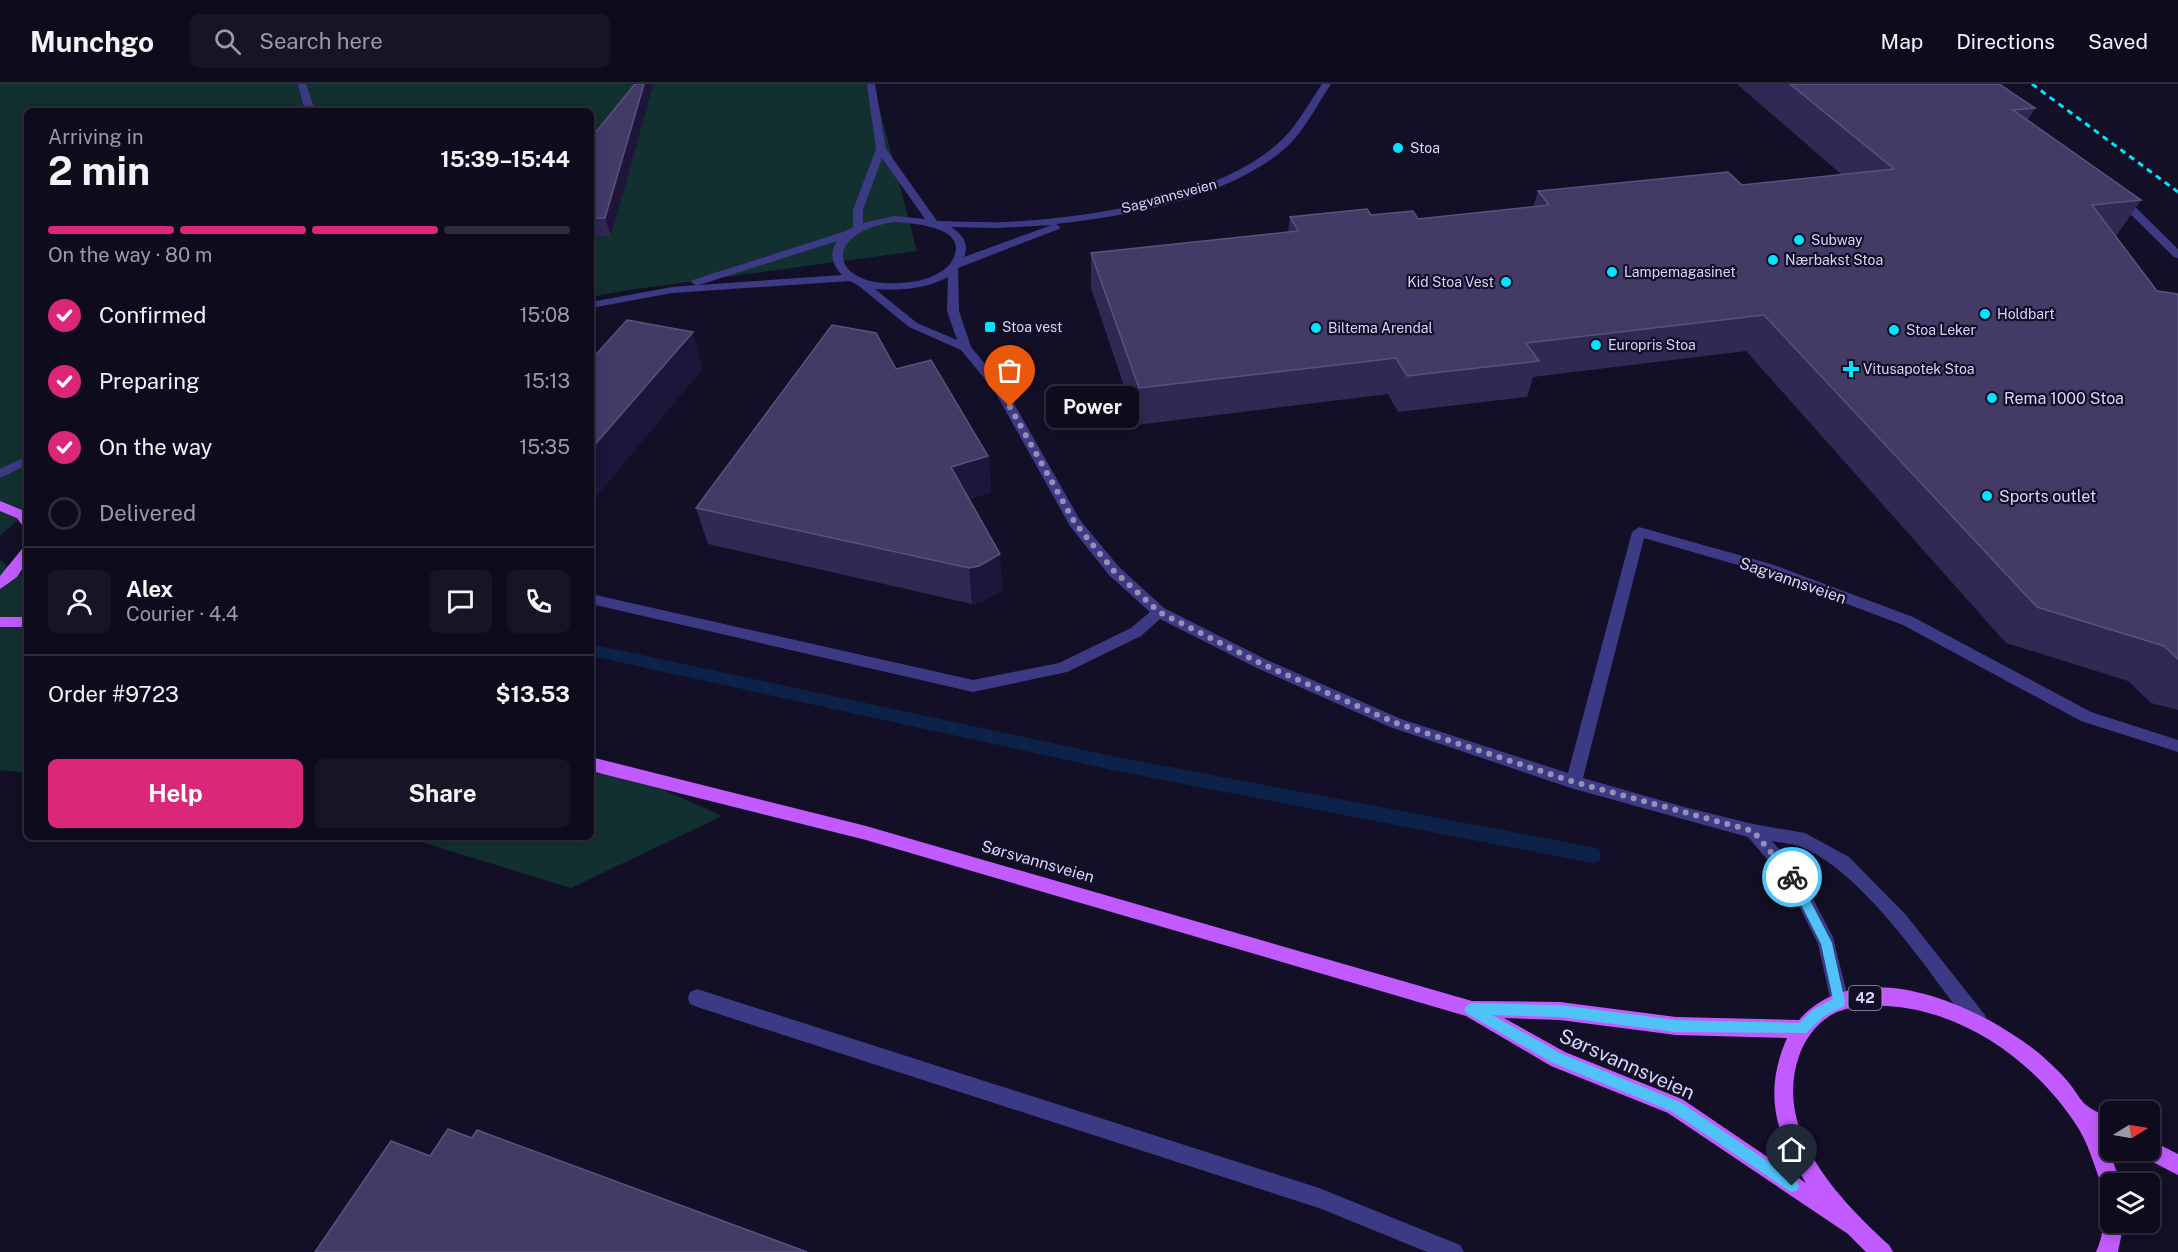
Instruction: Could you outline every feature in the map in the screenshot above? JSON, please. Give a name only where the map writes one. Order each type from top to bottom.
[{"type":"main road","points":[[0,506],[24,518]]},
{"type":"main road","points":[[0,584],[24,558]]},
{"type":"main road","points":[[0,622],[24,622]]},
{"type":"main road","name":"Sørsvannsveien","points":[[594,765],[866,833],[1470,1009],[1558,1059],[1675,1106],[1851,1225]]},
{"type":"main road","name":"42","points":[[1882,1252],[1851,1225],[1816,1183],[1792,1138],[1783,1096],[1786,1058],[1802,1029],[1818,1013],[1839,1002],[1881,995],[1928,1002],[1977,1022],[2016,1046],[2051,1077],[2080,1113],[2104,1158],[2108,1173]]},
{"type":"main road","name":"Sørsvannsveien","points":[[1470,1009],[1560,1011],[1676,1026],[1802,1029]]},
{"type":"main road","name":"42","points":[[2080,1113],[2100,1124]]},
{"type":"main road","points":[[2160,1155],[2178,1165]]},
{"type":"main road","points":[[2107,1252],[2112,1244],[2113,1233]]},
{"type":"street","points":[[302,84],[309,108]]},
{"type":"street","points":[[871,84],[881,149],[934,223],[951,231],[960,241],[961,252],[955,266],[953,311],[965,348],[999,388],[1075,523],[1114,571],[1159,612],[1262,664],[1396,723],[1574,782],[1753,831],[1805,840],[1843,862],[1900,921],[1977,1022]]},
{"type":"street","name":"Sagvannsveien","points":[[672,290],[856,280],[879,286],[910,285],[939,277],[955,266],[1012,241],[1078,219],[1191,194],[1228,180],[1279,148],[1327,84]]},
{"type":"street","points":[[881,149],[858,210],[854,231],[840,242],[836,252],[836,262],[842,270],[913,325],[965,348]]},
{"type":"street","points":[[2109,189],[2178,255]]},
{"type":"street","name":"Sagvannsveien","points":[[672,290],[894,219],[934,223],[1005,225],[1078,219]]},
{"type":"street","points":[[594,303],[672,290]]},
{"type":"street","points":[[0,474],[24,462]]},
{"type":"street","name":"Sagvannsveien","points":[[1574,782],[1639,531],[1766,568],[1908,621],[2086,717],[2178,746]]},
{"type":"street","points":[[594,600],[973,686],[1062,668],[1136,632],[1159,612]]},
{"type":"street","points":[[1753,831],[1794,879],[1827,943],[1839,1002]]},
{"type":"street","points":[[697,998],[1319,1198],[1453,1252]]},
{"type":"green space","points":[[0,84],[873,84],[917,251],[594,296],[594,108],[24,108],[24,514],[0,536]]},
{"type":"green space","points":[[0,560],[24,578],[24,773],[0,770]]},
{"type":"green space","points":[[594,773],[635,777],[722,816],[571,888],[415,840],[594,840]]},
{"type":"building","points":[[635,84],[644,84],[605,218],[594,218],[594,134]]},
{"type":"building","points":[[1790,84],[1999,84],[2035,108],[2013,110],[2141,200],[2092,205],[2157,291],[2178,294],[2178,659],[2164,646],[2037,607],[1764,315],[1526,343],[1539,361],[1407,376],[1396,358],[1139,388],[1091,253],[1298,231],[1290,217],[1367,209],[1371,215],[1413,211],[1418,219],[1549,205],[1538,191],[1728,172],[1742,185],[1894,169]]},
{"type":"building","points":[[627,320],[693,332],[594,446],[594,357]]},
{"type":"building","points":[[832,325],[876,333],[896,369],[931,360],[988,456],[951,467],[1000,554],[979,566],[969,568],[696,508]]},
{"type":"building","points":[[448,1129],[472,1138],[477,1130],[807,1252],[315,1252],[391,1141],[430,1156]]},
{"type":"waterway","points":[[594,651],[1117,764],[1592,855]]},
{"type":"railway","points":[[2032,84],[2178,192]]},
{"type":"way so far","points":[[1010,407],[1075,523],[1114,571],[1159,612],[1262,664],[1396,723],[1574,782],[1684,814],[1753,831],[1792,877]]},
{"type":"place","name":"Stoa","points":[[1398,148]]},
{"type":"place","name":"Subway","points":[[1799,240]]},
{"type":"place","name":"Nærbakst Stoa","points":[[1773,260]]},
{"type":"place","name":"Lampemagasinet","points":[[1612,272]]},
{"type":"place","name":"Kid Stoa Vest","points":[[1506,282]]},
{"type":"place","name":"Holdbart","points":[[1985,314]]},
{"type":"place","name":"Stoa vest","points":[[990,327]]},
{"type":"place","name":"Biltema Arendal","points":[[1316,328]]},
{"type":"place","name":"Stoa Leker","points":[[1894,330]]},
{"type":"place","name":"Europris Stoa","points":[[1596,345]]},
{"type":"place","name":"Vitusapotek Stoa","points":[[1851,369]]},
{"type":"place","name":"Rema 1000 Stoa","points":[[1992,398]]},
{"type":"place","name":"Power","points":[[1010,407]]},
{"type":"place","name":"Sports outlet","points":[[1987,496]]},
{"type":"route","points":[[1792,877],[1827,943],[1839,1002],[1818,1013],[1802,1029],[1676,1026],[1560,1011],[1470,1009],[1558,1059],[1675,1106],[1792,1186]]}]
